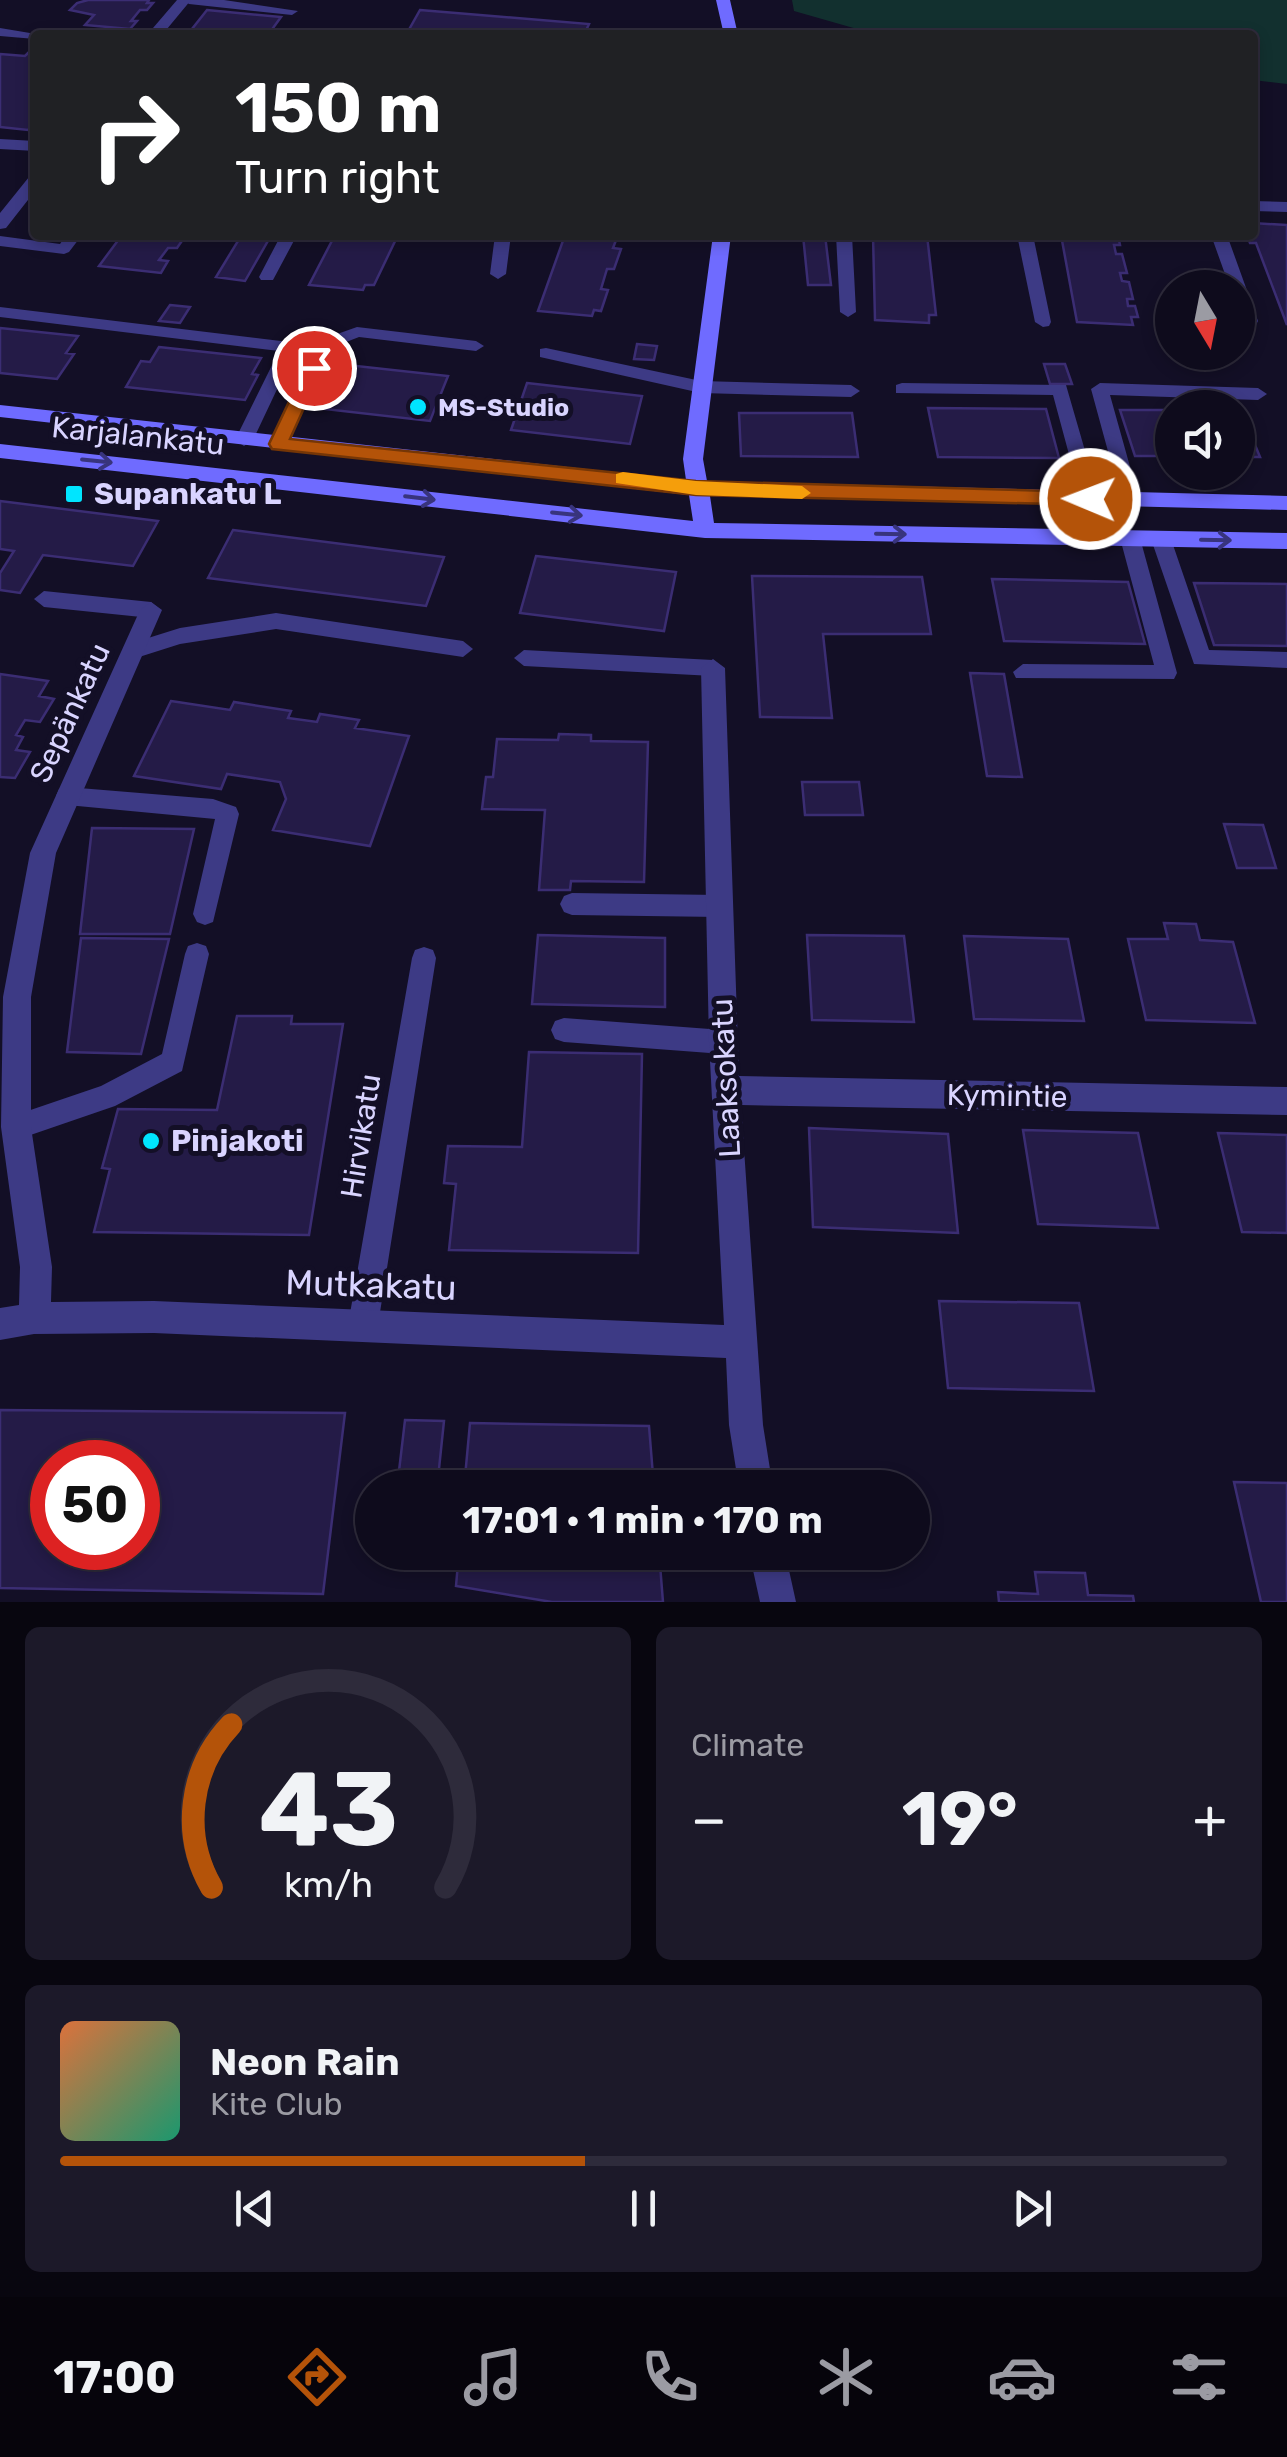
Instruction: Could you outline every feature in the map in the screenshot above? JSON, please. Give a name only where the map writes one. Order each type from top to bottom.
[{"type":"main road","points":[[723,0],[730,30]]},
{"type":"main road","points":[[705,530],[693,458],[721,240]]},
{"type":"main road","name":"Karjalankatu","points":[[0,412],[696,488],[1287,503]]},
{"type":"main road","name":"Karjalankatu","points":[[0,451],[705,530],[1287,542]]},
{"type":"street","points":[[160,30],[187,0]]},
{"type":"street","points":[[0,144],[30,146]]},
{"type":"street","points":[[0,224],[30,186]]},
{"type":"street","points":[[1258,206],[1287,207]]},
{"type":"street","name":"Sepänkatu","points":[[34,1318],[36,1266],[16,1127],[17,998],[43,853],[151,610]]},
{"type":"street","name":"Laaksokatu","points":[[713,668],[723,1042],[740,1342],[753,1470]]},
{"type":"street","name":"Kymintie","points":[[726,1090],[1287,1102]]},
{"type":"street","name":"Mutkakatu","points":[[0,1324],[34,1318],[154,1317],[740,1342]]},
{"type":"street","points":[[771,1570],[778,1602]]},
{"type":"lane","points":[[187,0],[292,11]]},
{"type":"lane","points":[[0,32],[30,34]]},
{"type":"lane","points":[[0,241],[64,248],[70,240]]},
{"type":"lane","points":[[268,277],[286,240]]},
{"type":"lane","points":[[498,274],[502,240]]},
{"type":"lane","points":[[844,240],[848,312]]},
{"type":"lane","points":[[1026,240],[1044,322]]},
{"type":"lane","points":[[1221,240],[1232,270]]},
{"type":"lane","points":[[0,312],[290,347],[244,440]]},
{"type":"lane","points":[[278,444],[329,343],[358,332],[476,346]]},
{"type":"lane","points":[[546,354],[702,388],[851,391]]},
{"type":"lane","points":[[902,389],[1060,390],[1090,499]]},
{"type":"lane","points":[[1130,500],[1100,389],[1258,394]]},
{"type":"lane","points":[[1023,672],[1167,673],[1130,538]]},
{"type":"lane","points":[[1161,539],[1201,658],[1287,660]]},
{"type":"lane","points":[[44,599],[151,610]]},
{"type":"lane","points":[[136,650],[180,636],[276,622],[462,649]]},
{"type":"lane","points":[[524,658],[713,668]]},
{"type":"lane","points":[[67,796],[213,809],[228,814],[206,914]]},
{"type":"lane","points":[[572,904],[720,906]]},
{"type":"lane","points":[[16,1127],[106,1097],[173,1062],[197,954]]},
{"type":"lane","name":"Hirvikatu","points":[[363,1325],[424,958]]},
{"type":"lane","points":[[564,1030],[723,1042]]},
{"type":"green space","points":[[792,0],[1287,0],[1287,84],[1258,81],[1258,30],[864,30],[794,11]]},
{"type":"building","points":[[88,0],[153,3],[147,10],[140,10],[130,29],[85,25],[94,15],[70,10]]},
{"type":"building","points":[[207,10],[281,17],[272,30],[192,29]]},
{"type":"building","points":[[420,10],[589,24],[586,30],[409,30]]},
{"type":"building","points":[[30,51],[30,128],[0,127],[0,54],[25,56]]},
{"type":"building","points":[[1258,223],[1287,225],[1287,325],[1256,243],[1249,240],[1258,240]]},
{"type":"building","points":[[118,240],[183,240],[177,248],[168,248],[159,260],[168,261],[161,273],[99,266]]},
{"type":"building","points":[[239,240],[268,240],[245,281],[216,277]]},
{"type":"building","points":[[332,240],[396,240],[374,285],[365,285],[363,290],[309,285]]},
{"type":"building","points":[[563,240],[616,240],[613,248],[621,249],[614,269],[607,269],[601,289],[608,290],[601,311],[594,310],[592,316],[538,311]]},
{"type":"building","points":[[804,240],[826,240],[831,285],[808,285]]},
{"type":"building","points":[[873,240],[928,240],[936,315],[929,315],[929,323],[875,320]]},
{"type":"building","points":[[1062,240],[1119,240],[1120,245],[1114,245],[1116,254],[1122,254],[1127,273],[1120,273],[1122,281],[1129,282],[1133,299],[1127,299],[1128,306],[1135,306],[1138,317],[1131,317],[1133,325],[1077,322]]},
{"type":"building","points":[[170,305],[190,307],[180,323],[159,321]]},
{"type":"building","points":[[0,328],[78,336],[66,353],[74,354],[57,379],[0,373]]},
{"type":"building","points":[[637,344],[657,346],[654,360],[634,359]]},
{"type":"building","points":[[159,347],[261,358],[252,374],[258,375],[245,400],[126,387],[141,361],[150,362]]},
{"type":"building","points":[[338,364],[448,376],[430,421],[316,408]]},
{"type":"building","points":[[1044,364],[1065,364],[1072,384],[1050,384]]},
{"type":"building","points":[[527,383],[642,396],[630,444],[511,430]]},
{"type":"building","points":[[928,408],[1046,409],[1059,458],[938,457]]},
{"type":"building","points":[[1120,410],[1155,410],[1155,456],[1135,456]]},
{"type":"building","points":[[739,413],[852,413],[858,457],[741,456]]},
{"type":"building","points":[[0,501],[158,521],[133,566],[43,555],[20,593],[0,590],[0,573],[14,551],[0,549]]},
{"type":"building","points":[[233,530],[444,557],[426,606],[208,578]]},
{"type":"building","points":[[536,556],[676,572],[664,631],[520,613]]},
{"type":"building","points":[[752,576],[922,577],[931,634],[823,634],[832,718],[760,717]]},
{"type":"building","points":[[992,579],[1128,582],[1145,644],[1004,641]]},
{"type":"building","points":[[1194,583],[1287,584],[1287,646],[1214,645]]},
{"type":"building","points":[[970,673],[1004,674],[1022,777],[987,776]]},
{"type":"building","points":[[0,674],[48,681],[39,696],[54,699],[40,722],[25,720],[16,735],[23,737],[16,750],[30,752],[15,778],[0,777]]},
{"type":"building","points":[[171,701],[230,710],[234,702],[291,711],[288,718],[317,722],[320,714],[359,720],[355,728],[409,736],[370,846],[273,830],[286,799],[280,782],[227,774],[221,789],[134,776]]},
{"type":"building","points":[[559,734],[591,735],[591,741],[648,742],[644,882],[571,881],[570,890],[539,890],[545,810],[482,809],[486,777],[493,777],[497,739],[558,740]]},
{"type":"building","points":[[802,782],[859,782],[863,815],[805,815]]},
{"type":"building","points":[[1224,824],[1263,825],[1276,868],[1237,868]]},
{"type":"building","points":[[92,828],[194,829],[170,934],[80,934]]},
{"type":"building","points":[[1164,923],[1196,924],[1200,940],[1233,942],[1255,1023],[1146,1020],[1128,939],[1168,939]]},
{"type":"building","points":[[538,935],[665,938],[665,1007],[532,1004]]},
{"type":"building","points":[[807,935],[904,936],[914,1022],[812,1020]]},
{"type":"building","points":[[964,936],[1068,939],[1084,1021],[974,1019]]},
{"type":"building","points":[[81,938],[169,939],[141,1054],[67,1052]]},
{"type":"building","points":[[237,1016],[292,1016],[291,1024],[343,1024],[309,1235],[94,1232],[110,1169],[102,1168],[118,1109],[217,1110]]},
{"type":"building","points":[[529,1052],[642,1054],[638,1253],[449,1250],[456,1184],[444,1183],[448,1146],[522,1147]]},
{"type":"building","points":[[809,1128],[948,1134],[958,1233],[813,1227]]},
{"type":"building","points":[[1023,1130],[1138,1133],[1158,1228],[1038,1224]]},
{"type":"building","points":[[1218,1133],[1287,1135],[1287,1233],[1242,1232]]},
{"type":"building","points":[[939,1301],[1079,1303],[1094,1391],[948,1388]]},
{"type":"building","points":[[0,1410],[345,1413],[323,1594],[0,1588]]},
{"type":"building","points":[[405,1420],[444,1421],[439,1470],[399,1470]]},
{"type":"building","points":[[470,1423],[649,1426],[653,1470],[466,1470]]},
{"type":"building","points":[[1234,1482],[1287,1483],[1287,1602],[1261,1602]]},
{"type":"building","points":[[457,1570],[660,1570],[663,1602],[552,1602],[456,1586]]},
{"type":"building","points":[[1035,1572],[1085,1573],[1088,1595],[1133,1596],[1134,1602],[999,1602],[998,1592],[1038,1594]]},
{"type":"slow traffic","points":[[623,479],[696,488],[802,493]]},
{"type":"place","name":"MS-Studio","points":[[418,407]]},
{"type":"place","name":"Supankatu L","points":[[74,494]]},
{"type":"place","name":"Pinjakoti","points":[[151,1141]]},
{"type":"route","points":[[314,368],[278,444],[696,488],[1090,499]]}]
